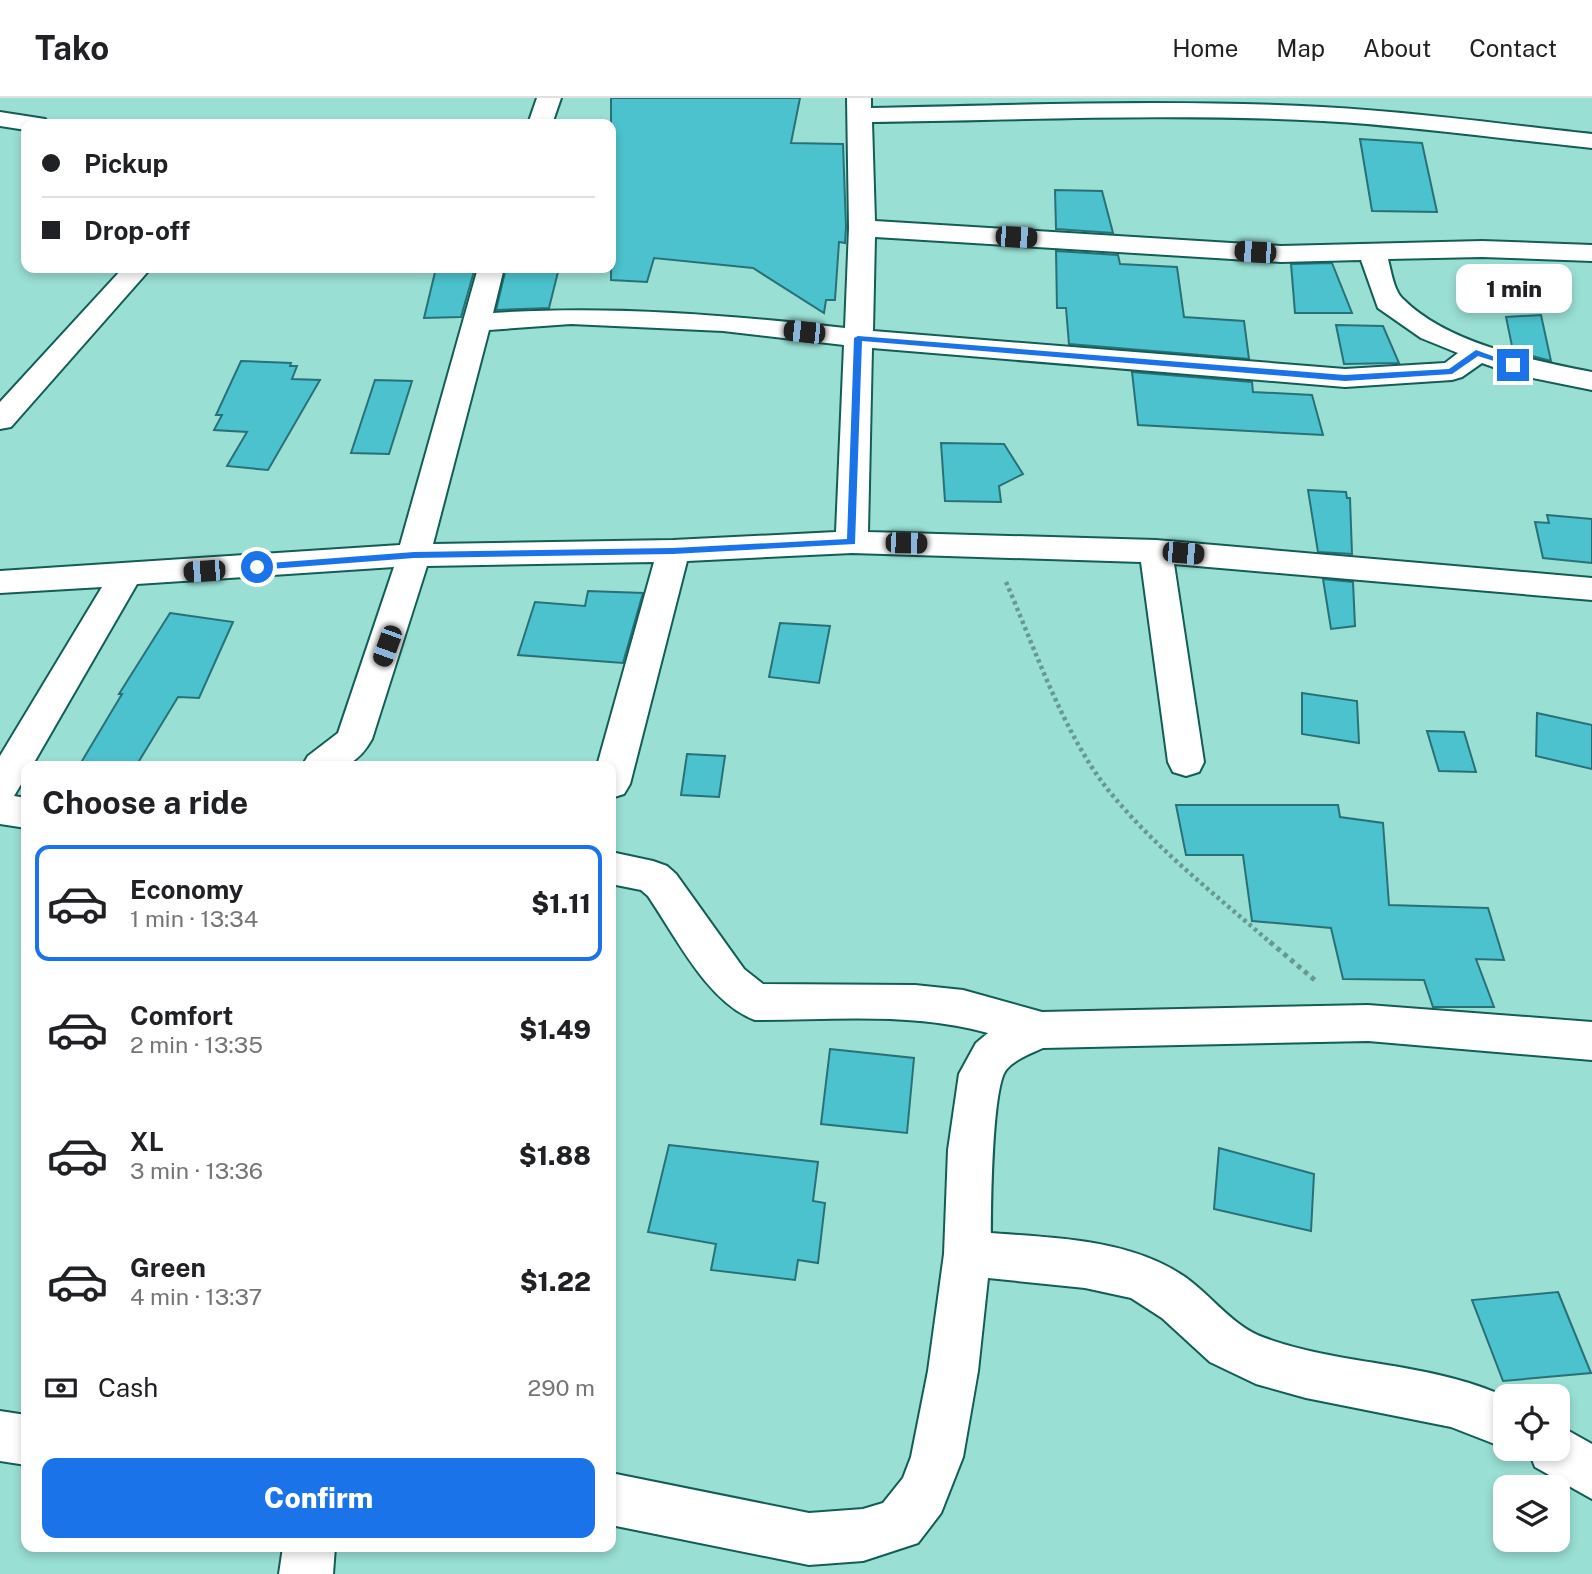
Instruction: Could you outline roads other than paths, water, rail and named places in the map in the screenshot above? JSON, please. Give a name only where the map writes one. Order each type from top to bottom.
[{"type":"street","points":[[542,119],[549,98]]},
{"type":"street","points":[[852,542],[862,228],[859,106],[1311,106],[1388,118],[1592,141]]},
{"type":"street","points":[[0,119],[21,122]]},
{"type":"street","points":[[862,228],[1281,254],[1482,249],[1592,253]]},
{"type":"street","points":[[1373,251],[1385,295],[1396,310],[1431,332],[1476,353],[1513,365],[1592,381]]},
{"type":"street","points":[[0,420],[133,273]]},
{"type":"street","points":[[328,761],[345,750],[354,739],[387,646],[490,273]]},
{"type":"street","points":[[477,323],[571,316],[723,323],[858,338],[1345,378],[1452,371],[1476,353]]},
{"type":"street","points":[[0,582],[125,576],[414,555],[673,551],[852,542],[1156,551],[1592,589]]},
{"type":"street","points":[[616,765],[673,551]]},
{"type":"street","points":[[1156,551],[1186,762]]},
{"type":"street","points":[[0,788],[125,576]]},
{"type":"street","points":[[0,809],[21,812]]},
{"type":"street","points":[[616,869],[653,877],[662,885],[729,981],[755,1002],[915,1003],[963,1007],[1042,1030],[1368,1023],[1592,1041]]},
{"type":"street","points":[[616,1500],[809,1539],[863,1535],[899,1524],[923,1495],[937,1457],[954,1371],[967,1254],[970,1150],[981,1074],[991,1056],[1008,1043],[1042,1030]]},
{"type":"street","points":[[967,1254],[1118,1272],[1152,1284],[1194,1314],[1223,1341],[1248,1356],[1278,1367],[1441,1401],[1493,1419]]},
{"type":"street","points":[[0,1436],[21,1439]]},
{"type":"street","points":[[1570,1459],[1592,1473]]},
{"type":"street","points":[[306,1574],[308,1552]]}]
